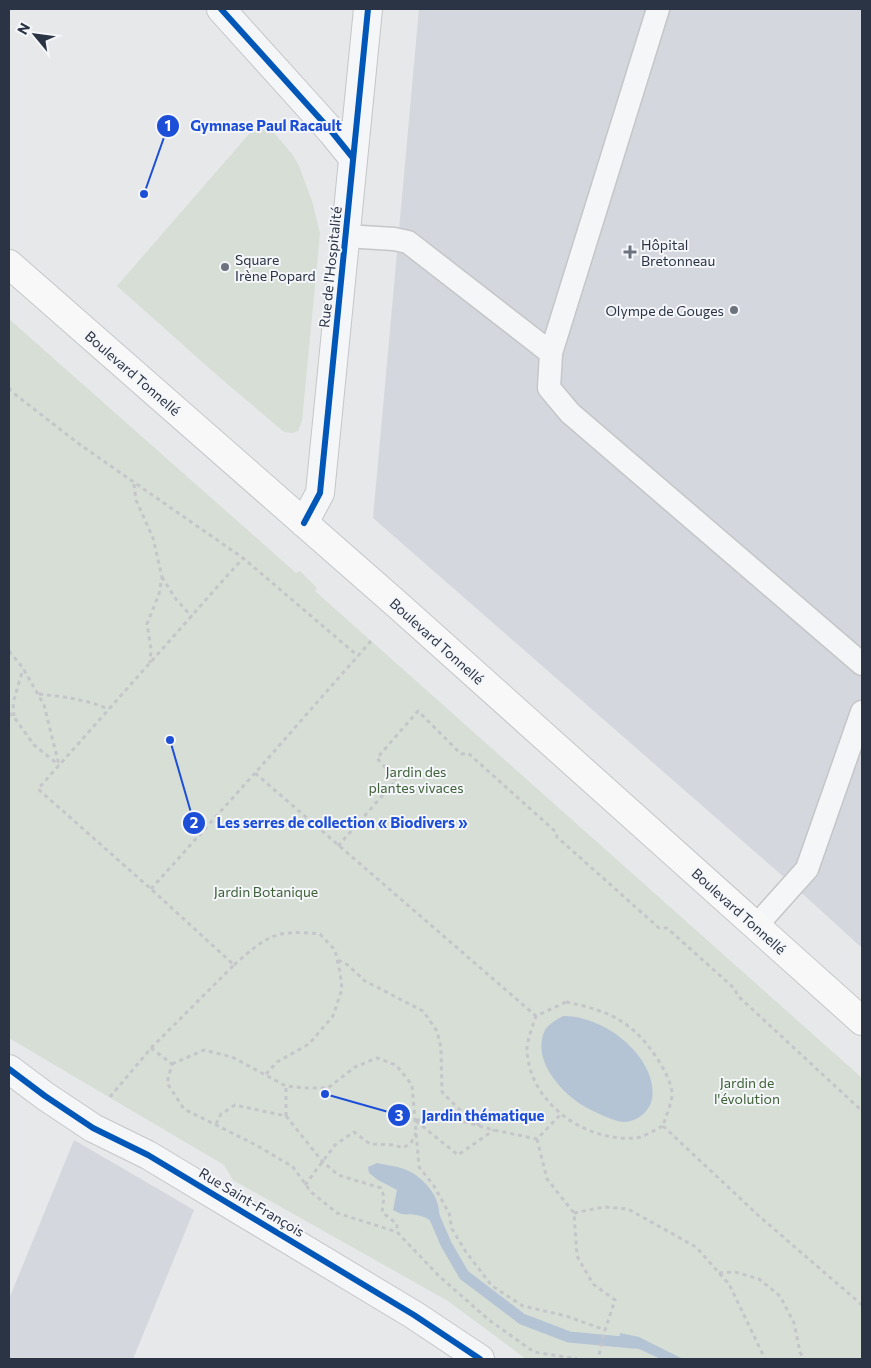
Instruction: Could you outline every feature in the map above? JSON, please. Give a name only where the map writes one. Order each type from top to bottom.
[{"type":"main road","name":"Boulevard Tonnellé","points":[[9,264],[304,523],[862,1021]]},
{"type":"street","points":[[221,9],[332,132],[353,158]]},
{"type":"street","name":"Rue de l'Hospitalité","points":[[304,523],[320,493],[368,9]]},
{"type":"street","name":"Rue Saint-François","points":[[9,1069],[93,1128],[148,1155],[414,1315],[480,1359]]},
{"type":"lane","points":[[658,9],[551,353],[550,388],[570,413],[862,664]]},
{"type":"lane","points":[[345,236],[394,239],[408,242],[551,353]]},
{"type":"lane","points":[[756,926],[807,869],[862,712]]},
{"type":"path","points":[[9,388],[79,444],[134,484],[244,558],[358,656]]},
{"type":"path","points":[[134,484],[136,500],[153,538],[162,577],[175,598],[192,617]]},
{"type":"path","points":[[234,965],[38,789],[244,558]]},
{"type":"path","points":[[150,664],[151,649],[147,624],[162,577]]},
{"type":"path","points":[[151,889],[371,641]]},
{"type":"path","points":[[9,651],[23,668],[44,705],[59,765]]},
{"type":"path","points":[[14,717],[13,703],[23,668]]},
{"type":"path","points":[[38,694],[78,699],[109,709]]},
{"type":"path","points":[[338,846],[396,780],[377,758],[418,711],[461,754],[468,753],[556,832],[557,837],[564,844],[659,928],[667,928],[735,989],[736,995],[862,1112]]},
{"type":"path","points":[[9,713],[34,745],[59,765]]},
{"type":"path","points":[[255,773],[536,1016]]},
{"type":"path","points":[[110,1097],[151,1048],[256,945],[276,934],[297,931],[320,934],[336,950],[338,960],[342,990],[332,1016],[309,1044],[277,1062],[265,1075]]},
{"type":"path","points":[[338,960],[348,965],[365,981],[423,1011],[437,1031],[441,1048],[442,1092],[462,1112],[482,1127]]},
{"type":"path","points":[[566,1002],[592,1007],[626,1022],[648,1044],[664,1068],[673,1094],[663,1126],[636,1138],[606,1137],[575,1124],[561,1114],[553,1107],[533,1078],[527,1048],[536,1016],[566,1002]]},
{"type":"path","points":[[151,1048],[172,1064]]},
{"type":"path","points":[[172,1064],[204,1050],[232,1057],[286,1086],[307,1088],[328,1088],[354,1066],[377,1058],[396,1065],[412,1085],[420,1167],[434,1186],[449,1213],[452,1229],[466,1252],[492,1286],[522,1306],[566,1316],[605,1330]]},
{"type":"path","points":[[172,1064],[167,1083],[184,1109],[256,1145],[293,1167],[311,1192],[337,1213],[397,1232],[439,1276],[489,1320],[534,1352],[577,1359]]},
{"type":"path","points":[[286,1086],[286,1116],[322,1161],[338,1175],[381,1188],[384,1197],[382,1212],[397,1224],[397,1232]]},
{"type":"path","points":[[216,1124],[221,1114],[235,1105],[286,1116]]},
{"type":"path","points":[[536,1139],[561,1114]]},
{"type":"path","points":[[416,1120],[454,1119],[536,1139]]},
{"type":"path","points":[[416,1120],[458,1155],[494,1130]]},
{"type":"path","points":[[663,1126],[759,1216],[862,1305]]},
{"type":"path","points":[[306,1185],[335,1146],[354,1132],[370,1144],[394,1145],[403,1148],[411,1143],[417,1132]]},
{"type":"path","points":[[536,1139],[548,1179],[574,1214],[577,1256],[593,1284],[615,1300],[598,1359]]},
{"type":"path","points":[[574,1214],[604,1207],[628,1209],[696,1247],[729,1284],[765,1359]]},
{"type":"path","points":[[719,1273],[735,1272],[759,1279],[780,1296],[794,1323],[800,1352],[804,1359]]},
{"type":"shaded area","name":"Hôpital Bretonneau","points":[[419,9],[862,9],[862,948],[793,885],[373,518]]},
{"type":"shaded area","points":[[74,1140],[194,1210],[133,1359],[9,1359],[9,1299]]},
{"type":"green space","name":"Square Irène Popard","points":[[262,119],[292,154],[299,166],[312,201],[320,233],[302,421],[298,431],[292,433],[284,432],[117,286]]},
{"type":"green space","name":"Jardin Botanique","points":[[9,319],[296,573],[300,571],[317,588],[315,591],[862,1078],[862,1359],[526,1359],[448,1301],[233,1180],[224,1165],[9,1038]]},
{"type":"water","points":[[563,1016],[591,1021],[605,1028],[619,1036],[641,1058],[648,1071],[652,1085],[650,1104],[642,1115],[627,1122],[606,1117],[576,1101],[554,1079],[544,1060],[542,1040],[545,1030]]},
{"type":"water","points":[[377,1163],[404,1169],[420,1178],[426,1184],[432,1191],[439,1208],[438,1225],[422,1216],[402,1214],[393,1210],[397,1190],[369,1173],[368,1167]]},
{"type":"water","points":[[620,1333],[639,1337],[683,1359],[661,1359],[639,1349],[619,1346]]},
{"type":"waterway","points":[[430,1213],[434,1216],[446,1244],[464,1275],[522,1319],[569,1337],[633,1343]]},
{"type":"cycle path","points":[[221,9],[332,132],[353,158]]},
{"type":"cycle path","points":[[304,523],[320,493],[368,9]]},
{"type":"cycle path","points":[[9,1069],[93,1128],[148,1155],[414,1315],[480,1359]]},
{"type":"place","name":"Gymnase Paul Racault","points":[[144,194]]},
{"type":"place","name":"Hôpital Bretonneau","points":[[630,252]]},
{"type":"place","name":"Square Irène Popard","points":[[225,267]]},
{"type":"place","name":"Olympe de Gouges","points":[[734,310]]},
{"type":"place","name":"Les serres de collection « Biodivers »","points":[[170,740]]},
{"type":"place","name":"Jardin thématique","points":[[325,1094]]},
{"type":"park label","name":"Jardin des plantes vivaces","points":[[416,780]]},
{"type":"park label","name":"Jardin de l'évolution","points":[[747,1090]]}]
